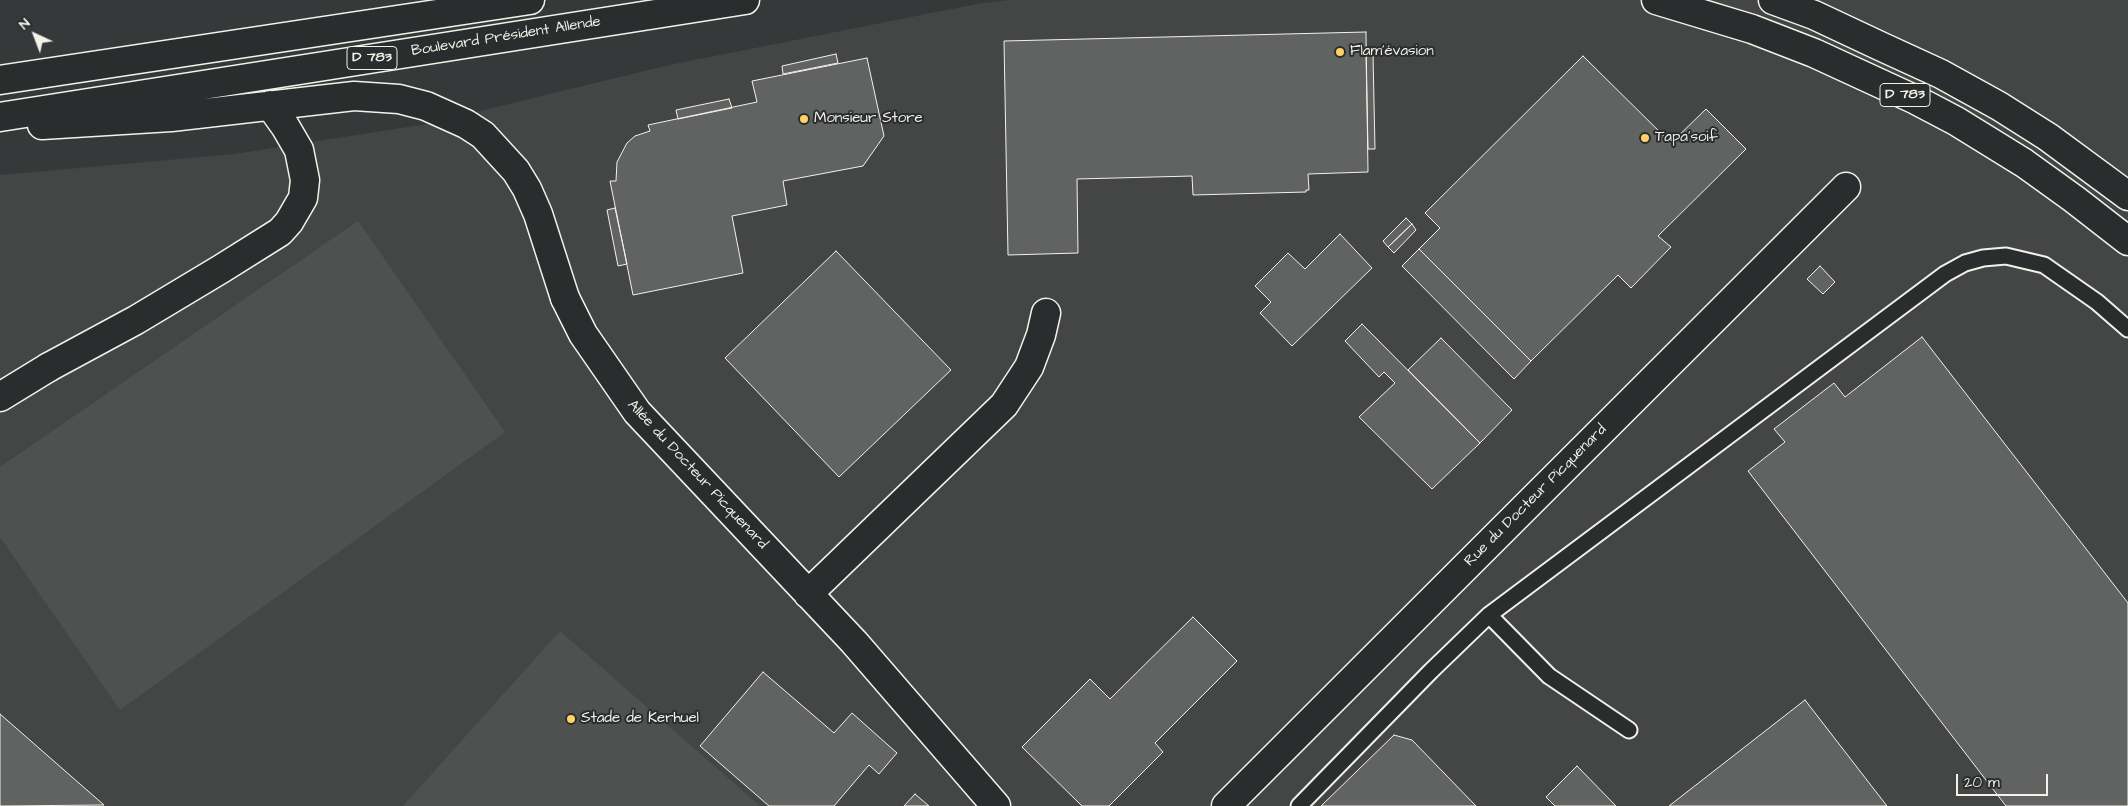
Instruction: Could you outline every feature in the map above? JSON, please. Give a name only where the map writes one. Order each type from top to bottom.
[{"type":"main road","name":"D 783","points":[[0,80],[530,0]]},
{"type":"main road","name":"Boulevard Président Allende","points":[[0,117],[745,0]]},
{"type":"main road","name":"D 783","points":[[1656,0],[1752,29],[1814,53],[1916,100],[1956,121],[2024,163],[2128,241]]},
{"type":"main road","name":"D 783","points":[[1773,0],[1814,15],[1940,74],[1999,106],[2048,137],[2128,196]]},
{"type":"main road","name":"Allée du Docteur Picquenard","points":[[0,126],[70,125],[171,117],[354,96],[399,100],[442,112],[484,135],[502,154],[527,189],[547,239],[565,298],[583,334],[637,412],[897,690],[996,806]]},
{"type":"main road","points":[[0,397],[49,367],[136,320],[280,232],[289,222],[303,198],[305,180],[299,150],[270,105]]},
{"type":"main road","name":"Rue du Docteur Picquenard","points":[[1226,806],[1846,187]]},
{"type":"main road","points":[[808,594],[1004,405],[1032,361],[1046,313]]},
{"type":"lane","points":[[1299,806],[1431,671],[1489,615],[1937,280],[1965,263],[1983,258],[2006,256],[2044,265],[2097,302],[2128,329]]},
{"type":"lane","points":[[1489,615],[1549,676],[1630,730]]},
{"type":"shaded area","points":[[1009,0],[2128,0],[2128,806],[0,806],[0,175],[235,154],[427,124],[669,65],[977,4]]},
{"type":"shaded area","points":[[358,221],[505,432],[120,710],[0,537],[0,467]]},
{"type":"shaded area","name":"Stade de Kerhuel","points":[[560,631],[760,806],[403,806]]},
{"type":"building","points":[[1366,32],[1368,172],[1308,174],[1309,190],[1306,190],[1306,192],[1193,195],[1192,176],[1077,179],[1078,253],[1008,255],[1004,41]]},
{"type":"building","points":[[836,54],[838,63],[783,74],[782,66]]},
{"type":"building","points":[[1366,55],[1373,55],[1375,149],[1368,149]]},
{"type":"building","points":[[1583,56],[1671,143],[1706,109],[1746,149],[1658,236],[1671,247],[1631,288],[1618,275],[1531,361],[1419,249],[1440,228],[1425,213]]},
{"type":"building","points":[[867,58],[884,136],[863,166],[783,181],[787,205],[732,216],[743,273],[633,295],[610,181],[616,181],[617,162],[627,143],[635,136],[650,131],[648,125],[757,102],[752,81]]},
{"type":"building","points":[[729,99],[732,108],[678,119],[676,110]]},
{"type":"building","points":[[615,208],[627,264],[618,266],[607,210]]},
{"type":"building","points":[[1406,218],[1412,224],[1388,247],[1383,241]]},
{"type":"building","points":[[1412,224],[1416,230],[1394,253],[1388,247]]},
{"type":"building","points":[[1340,234],[1372,268],[1292,346],[1260,313],[1271,302],[1255,286],[1288,253],[1305,269]]},
{"type":"building","points":[[1419,249],[1531,361],[1514,379],[1402,266]]},
{"type":"building","points":[[836,251],[951,370],[839,477],[725,358]]},
{"type":"building","points":[[1820,266],[1835,282],[1823,294],[1807,279]]},
{"type":"building","points":[[1362,324],[1480,443],[1432,489],[1359,417],[1395,383],[1384,372],[1379,377],[1345,341]]},
{"type":"building","points":[[1922,337],[2128,603],[2128,806],[2006,806],[1748,471],[1785,442],[1774,429],[1834,383],[1845,397]]},
{"type":"building","points":[[1441,338],[1512,410],[1480,443],[1408,370]]},
{"type":"building","points":[[1193,617],[1237,661],[1155,743],[1163,752],[1109,806],[1082,806],[1022,747],[1090,679],[1110,699]]},
{"type":"building","points":[[763,672],[834,733],[852,713],[897,753],[879,774],[869,765],[834,806],[769,806],[700,746]]},
{"type":"building","points":[[1805,700],[1887,806],[1669,806]]},
{"type":"building","points":[[0,714],[104,805],[0,806]]},
{"type":"building","points":[[1394,735],[1412,740],[1476,806],[1321,806]]},
{"type":"building","points":[[1577,766],[1616,806],[1555,806],[1546,797]]},
{"type":"building","points":[[915,794],[929,806],[904,806]]},
{"type":"place","name":"Flam'évasion","points":[[1340,52]]},
{"type":"place","name":"Monsieur Store","points":[[804,119]]},
{"type":"place","name":"Tapa'soif","points":[[1645,138]]},
{"type":"place","name":"Stade de Kerhuel","points":[[571,719]]}]
